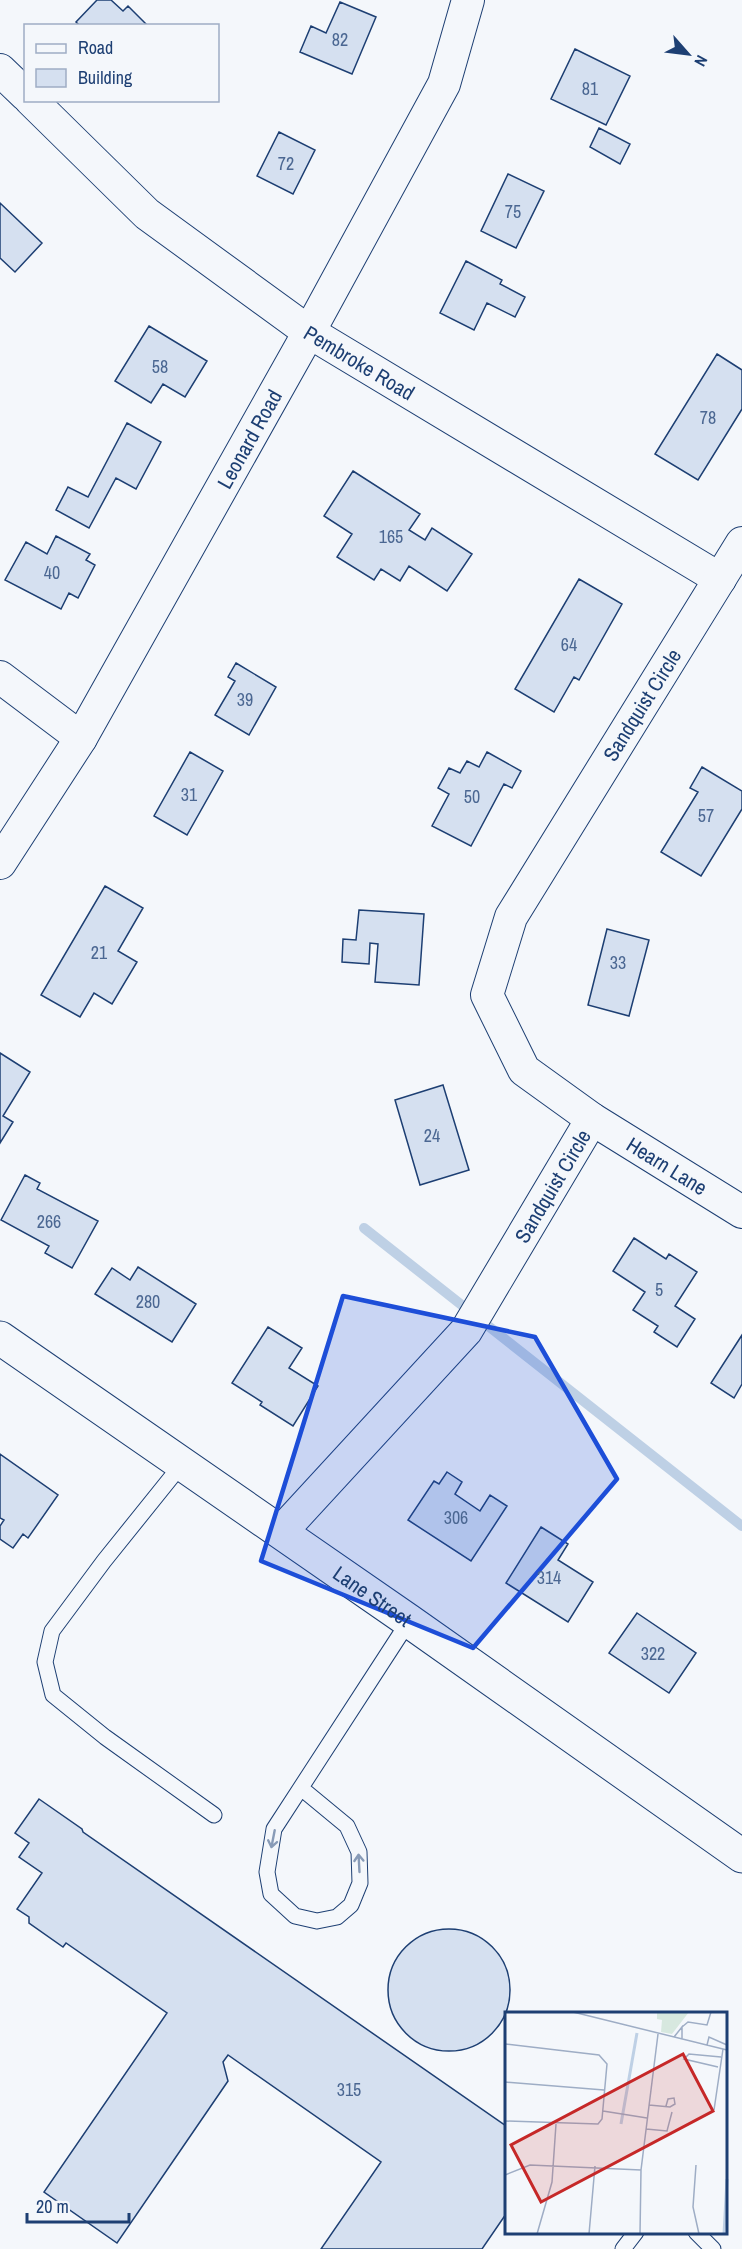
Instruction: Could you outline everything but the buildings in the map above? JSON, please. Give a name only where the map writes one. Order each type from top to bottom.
[{"type":"street","name":"Leonard Road","points":[[0,863],[81,738],[309,332],[444,84],[468,0]]},
{"type":"street","points":[[0,70],[24,93]]},
{"type":"street","name":"Pembroke Road","points":[[33,102],[147,214],[309,332],[720,579]]},
{"type":"street","name":"Sandquist Circle","points":[[281,1532],[466,1331],[592,1119],[524,1070],[487,995],[511,917],[742,543]]},
{"type":"street","points":[[0,677],[81,738]]},
{"type":"street","name":"Hearn Lane","points":[[592,1119],[742,1212]]},
{"type":"street","name":"Lane Street","points":[[0,1338],[409,1621],[742,1856]]},
{"type":"lane","points":[[182,1464],[52,1631],[45,1662],[53,1695],[105,1737],[214,1815]]},
{"type":"lane","points":[[301,1788],[347,1826],[359,1852],[360,1882],[351,1905],[337,1917],[317,1921],[295,1916],[271,1894],[267,1872],[274,1829],[409,1621]]},
{"type":"lane","points":[[623,2249],[634,2234]]},
{"type":"lane","points":[[698,2234],[713,2249]]},
{"type":"highlighted area","points":[[343,1296],[535,1337],[617,1479],[473,1648],[261,1561]]},
{"type":"waterway","points":[[364,1228],[742,1526]]}]
